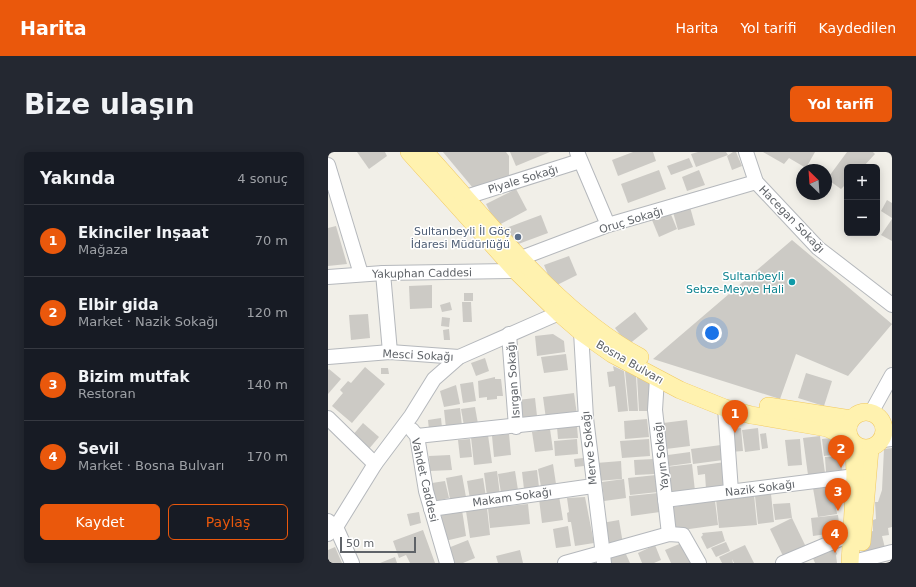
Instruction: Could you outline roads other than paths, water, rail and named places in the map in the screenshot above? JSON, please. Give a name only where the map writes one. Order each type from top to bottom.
[{"type":"main road","name":"Bosna Bulvarı","points":[[409,152],[519,265],[551,289],[583,318],[630,352],[696,385],[745,403],[851,419]]},
{"type":"main road","name":"Bosna Bulvarı","points":[[425,152],[466,197],[559,313],[581,332],[612,354],[680,390],[725,408],[751,415],[827,428],[870,442]]},
{"type":"main road","points":[[857,562],[852,534],[855,476],[870,442],[885,434],[884,423],[876,415],[871,413],[859,413],[851,419],[848,428],[870,442]]},
{"type":"main road","points":[[857,562],[870,442]]},
{"type":"street","name":"Hacegan Sokağı","points":[[746,152],[756,182],[818,248],[892,305]]},
{"type":"street","name":"Piyale Sokağı","points":[[466,197],[578,157]]},
{"type":"street","points":[[578,157],[608,225]]},
{"type":"street","points":[[328,165],[361,274]]},
{"type":"street","name":"Oruç Sokağı","points":[[519,265],[608,225],[756,182]]},
{"type":"street","name":"Yakuphan Caddesi","points":[[328,277],[519,265]]},
{"type":"street","points":[[383,273],[390,352]]},
{"type":"street","points":[[352,563],[331,527],[406,422],[434,379],[459,357],[559,313]]},
{"type":"street","name":"Merve Sokağı","points":[[581,332],[586,418],[593,486],[603,558]]},
{"type":"street","name":"Isırgan Sokağı","points":[[509,334],[516,427]]},
{"type":"street","name":"Mesci Sokağı","points":[[328,356],[390,352],[459,357]]},
{"type":"street","points":[[871,413],[892,375]]},
{"type":"street","name":"Yayın Sokağı","points":[[657,378],[655,410],[669,534]]},
{"type":"street","points":[[725,408],[731,491]]},
{"type":"street","points":[[328,418],[375,464]]},
{"type":"street","points":[[417,436],[516,427],[586,418]]},
{"type":"street","name":"Vahdet Caddesi","points":[[406,422],[417,436],[426,491],[447,563]]},
{"type":"street","name":"Nazik Sokağı","points":[[665,500],[855,476]]},
{"type":"street","name":"Makam Sokağı","points":[[431,509],[593,486]]},
{"type":"street","points":[[565,563],[603,558],[669,534],[683,535],[699,563]]},
{"type":"street","points":[[783,563],[852,534]]},
{"type":"street","points":[[857,562],[892,552]]},
{"type":"place","name":"Sultanbeyli İl Göç İdaresi Müdürlüğü","points":[[518,237]]},
{"type":"place","name":"Sultanbeyli Sebze-Meyve Hali","points":[[792,282]]},
{"type":"place","name":"Ekinciler Inşaat","points":[[735,433]]},
{"type":"place","name":"Elbir gida","points":[[841,468]]},
{"type":"place","name":"Bizim mutfak","points":[[838,511]]},
{"type":"place","name":"Sevil","points":[[835,553]]}]
